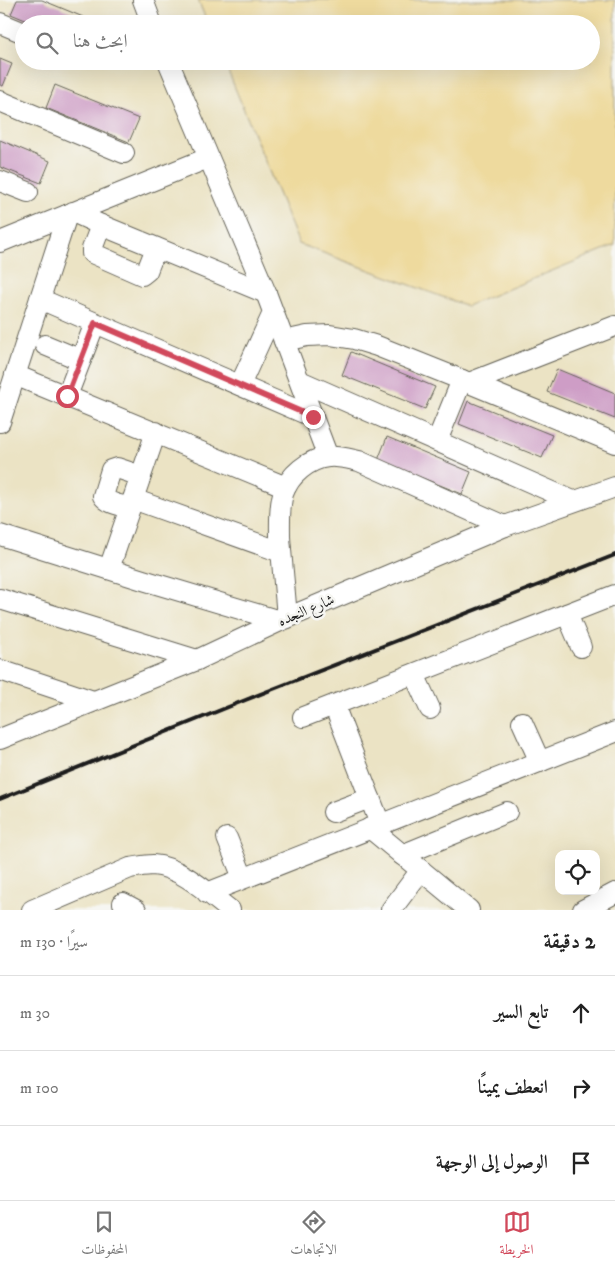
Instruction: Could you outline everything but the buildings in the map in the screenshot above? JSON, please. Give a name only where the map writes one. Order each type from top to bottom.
[{"type":"street","points":[[143,0],[149,15]]},
{"type":"street","points":[[0,23],[15,29]]},
{"type":"street","points":[[172,70],[266,293],[328,457]]},
{"type":"street","points":[[0,101],[124,153]]},
{"type":"street","points":[[0,242],[208,158]]},
{"type":"street","points":[[0,181],[28,192]]},
{"type":"street","points":[[70,214],[266,293]]},
{"type":"street","points":[[0,422],[70,214]]},
{"type":"street","points":[[101,225],[92,254],[134,272],[142,275],[146,273],[156,248]]},
{"type":"street","points":[[40,300],[313,417]]},
{"type":"street","points":[[240,385],[273,312]]},
{"type":"street","points":[[67,396],[95,323]]},
{"type":"street","points":[[437,441],[465,381],[615,326]]},
{"type":"street","points":[[284,341],[307,336],[330,335],[354,338],[465,381],[615,443]]},
{"type":"street","points":[[45,345],[81,360]]},
{"type":"street","points":[[15,375],[286,487]]},
{"type":"street","points":[[300,381],[573,501]]},
{"type":"street","points":[[109,569],[156,432]]},
{"type":"street","points":[[0,535],[109,569],[284,619],[279,513],[282,496],[290,480],[311,462],[328,457],[341,457],[359,461],[505,526]]},
{"type":"street","points":[[141,476],[117,468],[111,470],[104,498],[108,501],[132,503],[281,552]]},
{"type":"street","name":"شارع النجده","points":[[2,736],[197,660],[284,619],[505,526],[615,486]]},
{"type":"street","points":[[303,717],[615,595]]},
{"type":"street","points":[[0,599],[197,660]]},
{"type":"street","points":[[567,614],[581,647]]},
{"type":"street","points":[[0,670],[93,701]]},
{"type":"street","points":[[414,674],[430,709]]},
{"type":"street","points":[[334,705],[370,798],[375,826],[402,855],[469,910]]},
{"type":"street","points":[[522,722],[540,762]]},
{"type":"street","points":[[207,893],[615,732]]},
{"type":"street","points":[[333,812],[370,798]]},
{"type":"street","points":[[402,855],[507,812]]},
{"type":"street","points":[[227,838],[243,878]]},
{"type":"street","points":[[32,910],[130,868],[152,865],[163,866],[184,875],[230,910]]},
{"type":"street","points":[[391,910],[420,870]]},
{"type":"street","points":[[583,910],[615,893]]},
{"type":"sand","points":[[198,0],[615,0],[615,245],[467,306],[299,244],[228,70],[600,70],[600,15],[204,15]]},
{"type":"railway","points":[[0,799],[615,555]]},
{"type":"route","points":[[67,396],[95,323],[313,417]]}]
